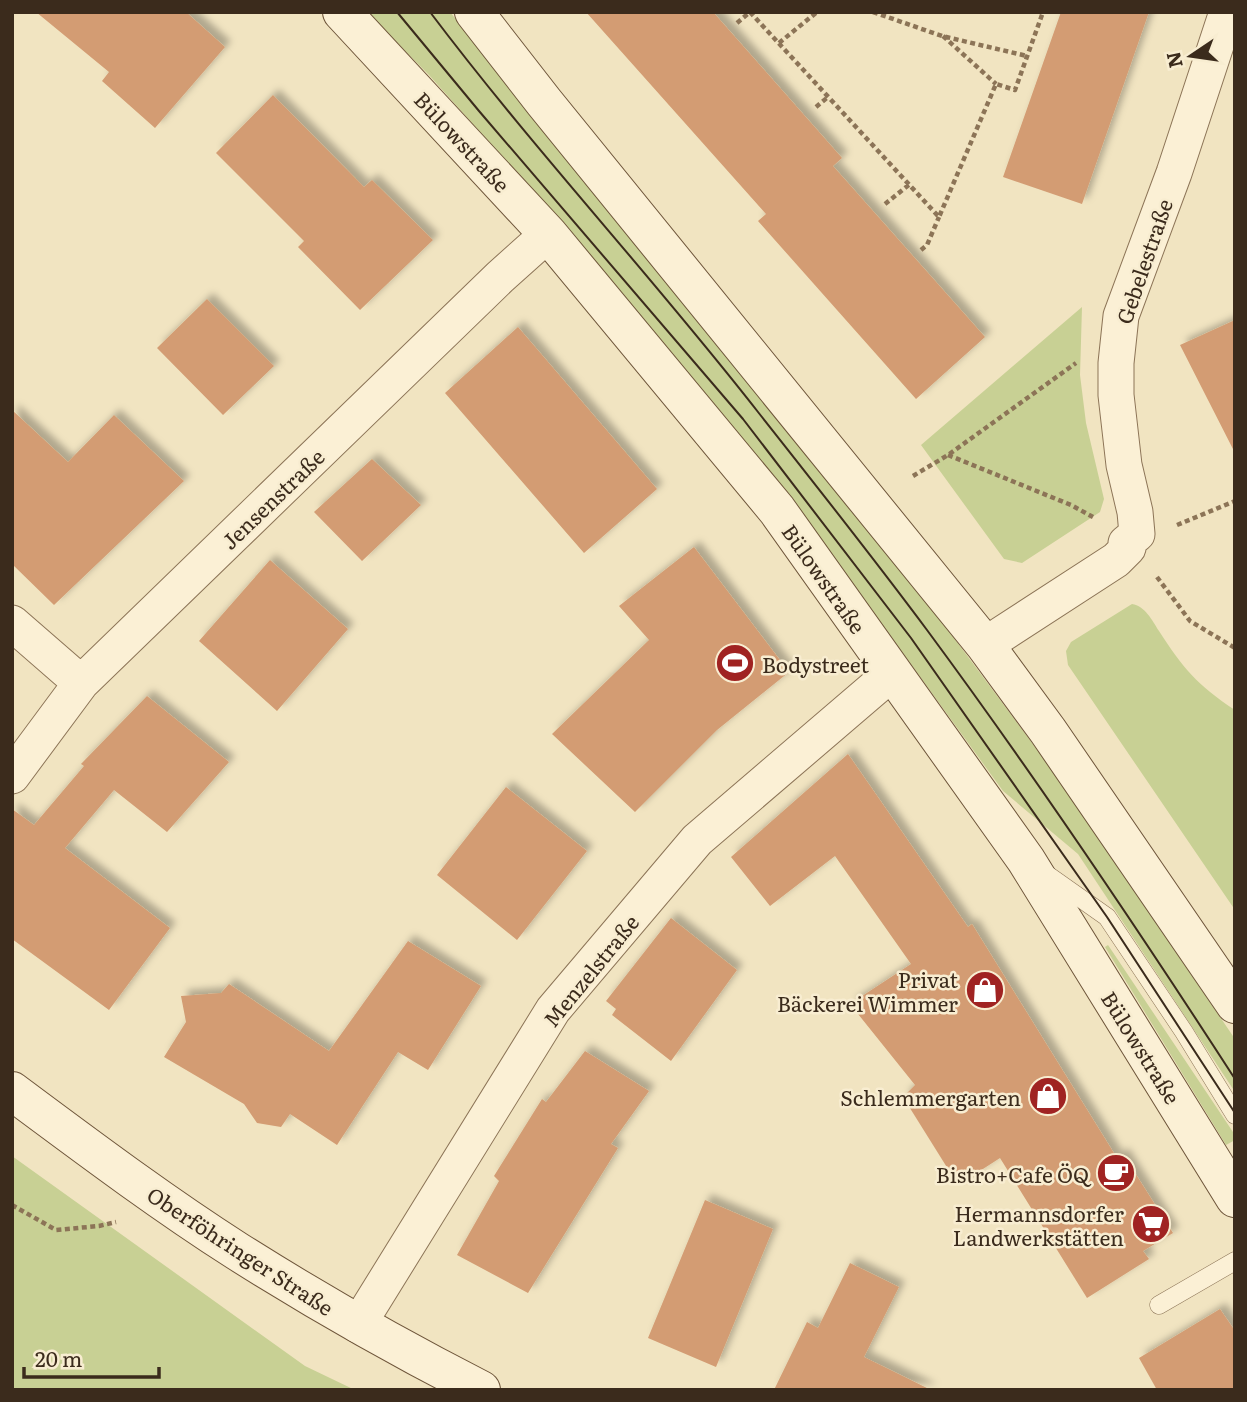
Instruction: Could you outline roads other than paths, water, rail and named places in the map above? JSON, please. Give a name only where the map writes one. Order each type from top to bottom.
[{"type":"main road","name":"Bülowstraße","points":[[342,12],[548,234],[777,510],[1026,860],[1235,1198]]},
{"type":"main road","points":[[474,12],[985,645],[1048,731],[1235,1004]]},
{"type":"main road","name":"Oberföhringer Straße","points":[[12,1091],[112,1165],[236,1250],[358,1325],[481,1390]]},
{"type":"street","name":"Gebelestraße","points":[[985,645],[1116,560],[1128,548],[1114,533],[1137,534],[1124,465],[1116,395],[1121,316],[1174,173],[1227,12]]},
{"type":"street","name":"Jensenstraße","points":[[12,776],[81,683],[500,277],[548,234]]},
{"type":"street","points":[[12,623],[81,683]]},
{"type":"street","name":"Menzelstraße","points":[[358,1325],[553,1010],[697,840],[892,673]]},
{"type":"lane","points":[[1026,860],[1107,917],[1184,1032],[1235,1115]]},
{"type":"lane","points":[[1159,1305],[1235,1261]]},
{"type":"tram line","points":[[397,12],[743,419],[911,638],[1107,917],[1235,1113]]},
{"type":"tram line","points":[[430,12],[510,114],[718,361],[906,602],[1046,796],[1235,1079]]},
{"type":"place","name":"Bodystreet","points":[[735,663]]},
{"type":"place","name":"Privat Bäckerei Wimmer","points":[[985,990]]},
{"type":"place","name":"Schlemmergarten","points":[[1048,1096]]},
{"type":"place","name":"Bistro+Cafe ÖQ","points":[[1116,1173]]},
{"type":"place","name":"Hermannsdorfer Landwerkstätten","points":[[1151,1224]]}]
